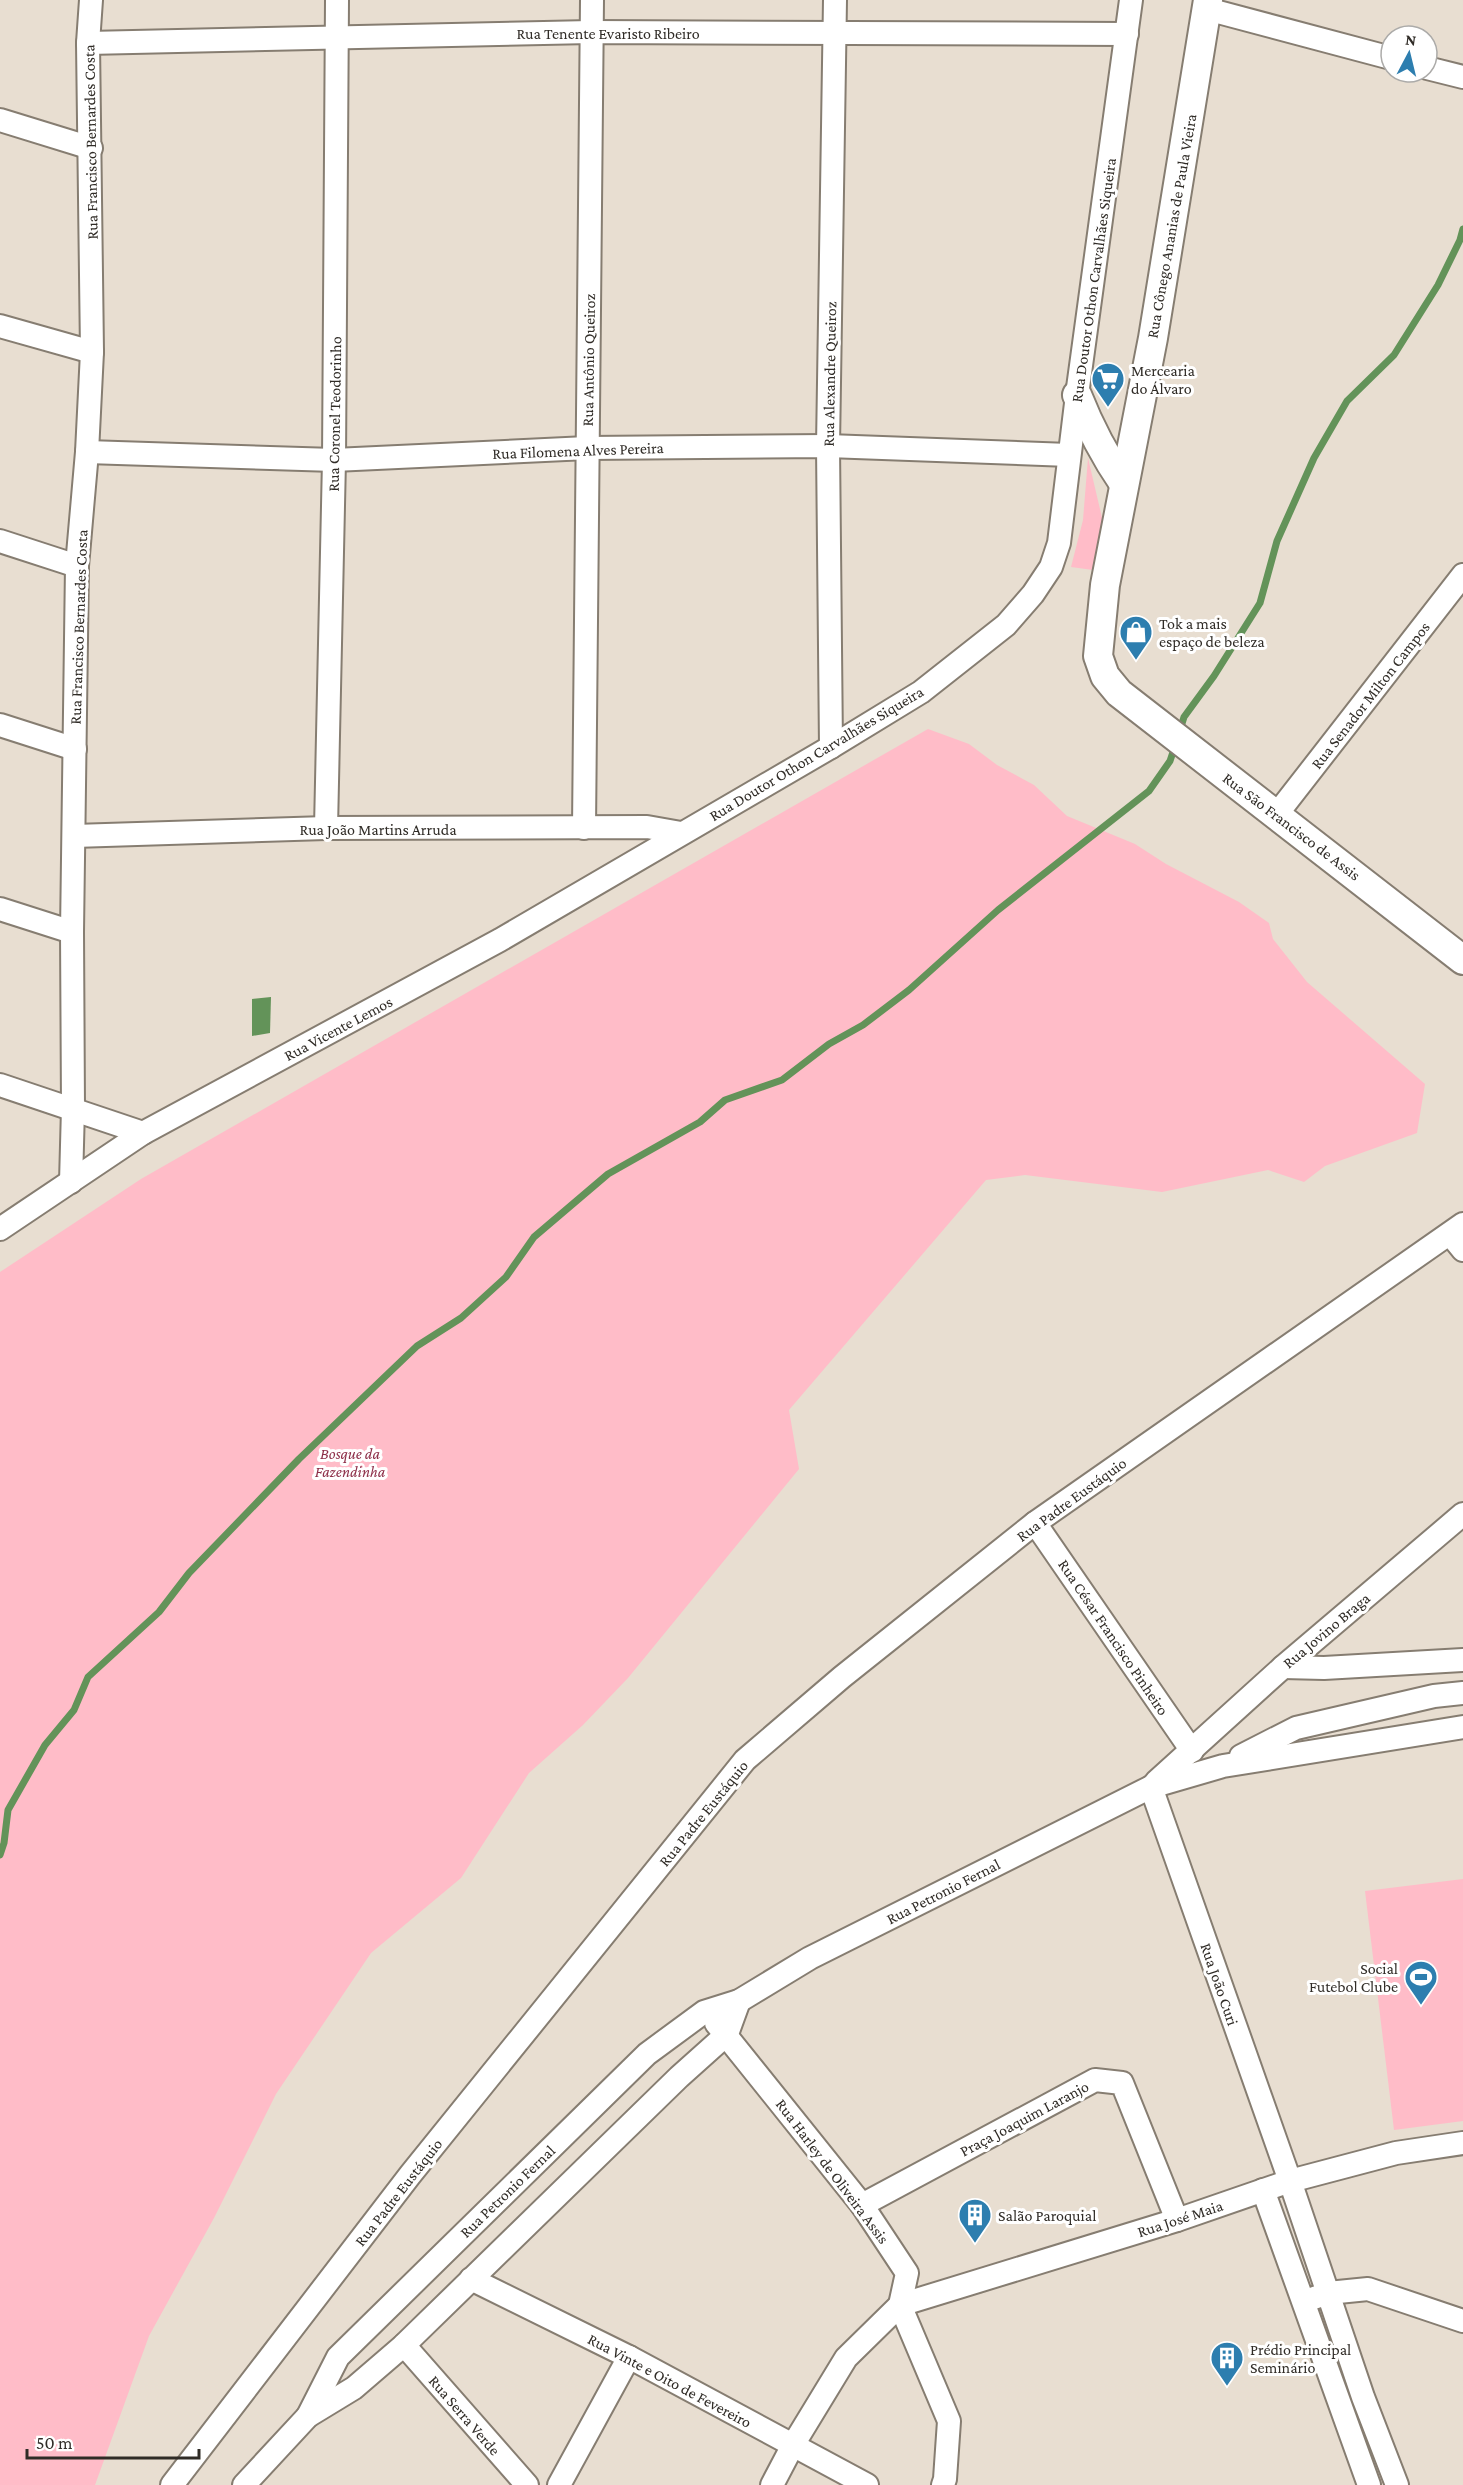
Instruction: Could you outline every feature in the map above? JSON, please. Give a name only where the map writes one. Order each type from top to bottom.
[{"type":"street","name":"Rua Francisco Bernardes Costa","points":[[71,1182],[77,566],[87,452],[92,352],[92,148],[88,43],[91,0]]},
{"type":"street","name":"Rua Coronel Teodorinho","points":[[326,828],[334,460],[337,0]]},
{"type":"street","name":"Rua Antônio Queiroz","points":[[584,828],[592,0]]},
{"type":"street","name":"Rua Alexandre Queiroz","points":[[831,747],[828,446],[835,0]]},
{"type":"street","name":"Rua Doutor Othon Carvalhães Siqueira","points":[[681,833],[831,747],[921,692],[1006,625],[1033,594],[1051,567],[1059,543],[1131,0]]},
{"type":"street","points":[[1207,4],[1379,54]]},
{"type":"street","name":"Rua Cônego Ananias de Paula Vieira","points":[[1119,693],[1105,676],[1098,656],[1105,585],[1153,338],[1207,4]]},
{"type":"street","name":"Rua Tenente Evaristo Ribeiro","points":[[88,43],[591,32],[1127,34]]},
{"type":"street","points":[[1439,71],[1463,77]]},
{"type":"street","points":[[0,120],[92,148]]},
{"type":"street","points":[[0,326],[92,352]]},
{"type":"street","points":[[1077,395],[1092,433],[1124,484]]},
{"type":"street","name":"Rua Filomena Alves Pereira","points":[[87,452],[334,460],[587,448],[828,446],[1069,455]]},
{"type":"street","points":[[0,542],[77,566]]},
{"type":"street","name":"Rua Senador Milton Campos","points":[[1277,814],[1463,575]]},
{"type":"street","name":"Rua São Francisco de Assis","points":[[1119,693],[1463,960]]},
{"type":"street","points":[[0,725],[75,749]]},
{"type":"street","name":"Rua João Martins Arruda","points":[[74,836],[326,828],[647,827],[681,833]]},
{"type":"street","name":"Rua Vicente Lemos","points":[[0,1229],[143,1133],[500,940],[681,833]]},
{"type":"street","points":[[0,909],[72,933]]},
{"type":"street","points":[[0,1085],[143,1133]]},
{"type":"street","name":"Rua Padre Eustáquio","points":[[172,2485],[410,2175],[745,1760],[842,1677],[1035,1523],[1459,1236]]},
{"type":"street","name":"Rua Jovino Braga","points":[[1192,1750],[1283,1667],[1463,1514]]},
{"type":"street","name":"Rua César Francisco Pinheiro","points":[[1035,1523],[1192,1750]]},
{"type":"street","points":[[1283,1667],[1324,1668],[1463,1660]]},
{"type":"street","name":"Rua Petronio Fernal","points":[[1434,1696],[1463,1681]]},
{"type":"street","name":"Rua Petronio Fernal","points":[[1223,1766],[1296,1728],[1434,1696],[1463,1693]]},
{"type":"street","name":"Rua Petronio Fernal","points":[[308,2416],[338,2357],[647,2054],[704,2012],[739,2001],[810,1958],[1151,1787],[1223,1766],[1463,1727]]},
{"type":"street","name":"Rua Petronio Fernal","points":[[1151,1787],[1192,1750]]},
{"type":"street","name":"Rua João Curi","points":[[1151,1787],[1290,2181],[1393,2484]]},
{"type":"street","name":"Rua Petronio Fernal","points":[[244,2485],[308,2416],[354,2388],[404,2345],[679,2077],[727,2034],[739,2001]]},
{"type":"street","name":"Rua Harley de Oliveira Assis","points":[[704,2012],[727,2034],[862,2205],[907,2273],[900,2305]]},
{"type":"street","name":"Praça Joaquim Laranjo","points":[[862,2205],[1095,2080],[1122,2083],[1178,2220]]},
{"type":"street","name":"Rua José Maia","points":[[900,2305],[1178,2220],[1290,2181],[1396,2153],[1463,2143]]},
{"type":"street","points":[[1263,2190],[1369,2485]]},
{"type":"street","name":"Rua Vinte e Oito de Fevereiro","points":[[471,2279],[629,2357],[867,2485]]},
{"type":"street","points":[[1303,2301],[1328,2293],[1368,2289],[1463,2321]]},
{"type":"street","points":[[772,2485],[793,2445],[846,2358],[900,2305],[949,2421],[943,2485]]},
{"type":"street","name":"Rua Serra Verde","points":[[404,2345],[527,2485]]},
{"type":"street","points":[[559,2485],[629,2357]]},
{"type":"street","points":[[1339,2405],[1363,2397]]},
{"type":"green space","points":[[1088,458],[1103,522],[1093,570],[1071,567],[1083,520]]},
{"type":"green space","name":"Bosque da Fazendinha","points":[[928,729],[969,744],[997,765],[1034,785],[1067,816],[1135,844],[1166,864],[1239,902],[1269,923],[1273,939],[1307,982],[1425,1084],[1417,1133],[1325,1166],[1304,1182],[1268,1170],[1162,1192],[1025,1175],[986,1180],[789,1410],[799,1469],[628,1678],[583,1725],[529,1773],[461,1878],[371,1953],[276,2094],[214,2218],[149,2336],[95,2485],[0,2485],[0,1272],[141,1179]]},
{"type":"green space","name":"Social Futebol Clube","points":[[1463,1879],[1463,2121],[1394,2130],[1365,1891]]},
{"type":"shaded area","points":[[271,997],[270,1033],[252,1036],[252,999]]},
{"type":"waterway","points":[[1180,730],[1184,717],[1214,676],[1260,603],[1277,541],[1314,458],[1347,401],[1394,355],[1438,285],[1463,229]]},
{"type":"waterway","points":[[0,1855],[4,1843],[8,1810],[45,1745],[74,1710],[88,1677],[159,1612],[189,1573],[299,1459],[417,1346],[461,1318],[506,1277],[534,1237],[608,1174],[700,1122],[725,1100],[782,1080],[829,1044],[863,1025],[909,990],[998,910],[1149,791],[1170,761],[1175,746]]},
{"type":"place","name":"Mercearia do Álvaro","points":[[1108,408]]},
{"type":"place","name":"Tok a mais espaço de beleza","points":[[1136,661]]},
{"type":"place","name":"Social Futebol Clube","points":[[1421,2006]]},
{"type":"place","name":"Salão Paroquial","points":[[975,2244]]},
{"type":"place","name":"Prédio Principal Seminário","points":[[1227,2387]]}]
